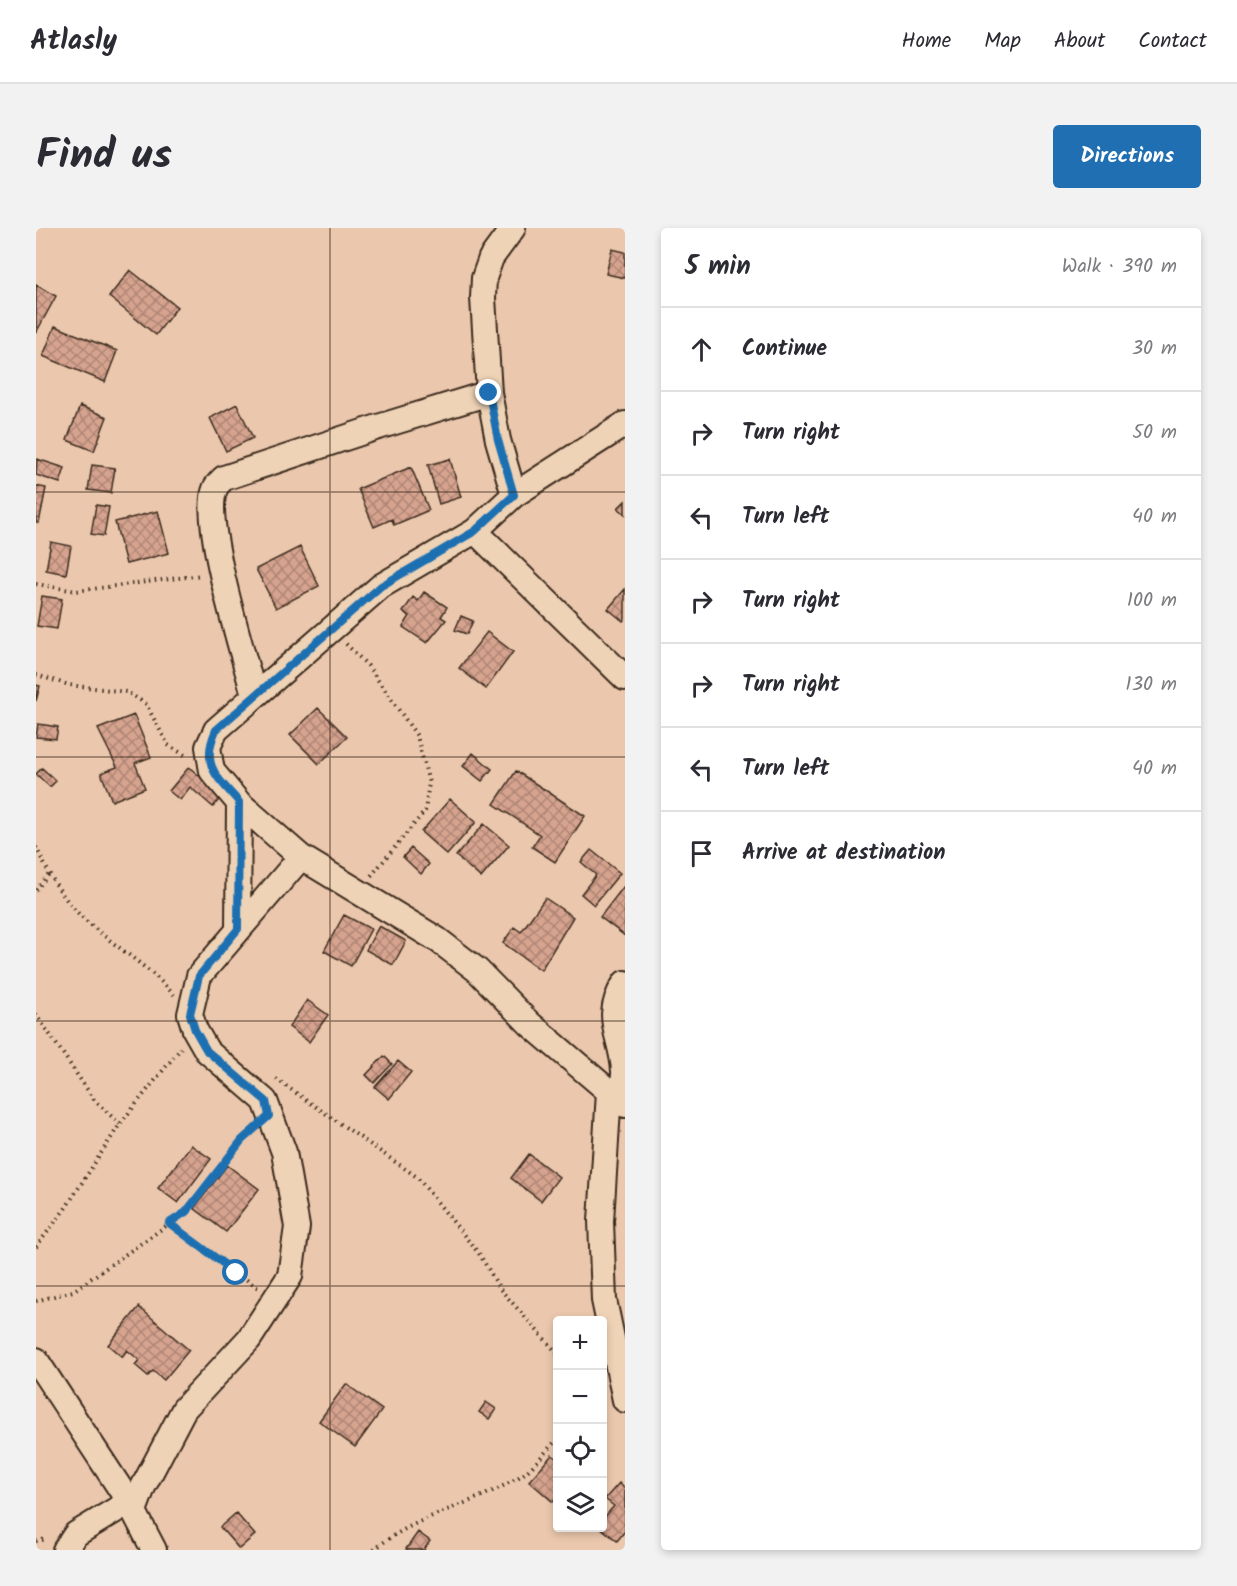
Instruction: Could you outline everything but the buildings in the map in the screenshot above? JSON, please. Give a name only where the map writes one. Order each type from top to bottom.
[{"type":"street","points":[[513,228],[490,258],[484,278],[483,298],[489,393],[498,440],[514,495]]},
{"type":"street","points":[[254,695],[222,573],[212,514],[215,488],[224,478],[489,393]]},
{"type":"street","points":[[617,1098],[530,1024],[477,970],[438,940],[301,857],[239,802],[212,771],[208,747],[216,730],[254,695],[333,631],[381,586],[475,531],[514,495],[625,424]]},
{"type":"street","points":[[475,531],[625,678]]},
{"type":"street","points":[[238,929],[239,802]]},
{"type":"street","points":[[65,1550],[76,1534],[132,1506],[184,1408],[249,1339],[290,1276],[297,1227],[284,1152],[269,1116],[266,1101],[207,1051],[192,1022],[199,976],[301,857]]},
{"type":"street","points":[[625,983],[616,997],[613,1019],[624,1072],[617,1098],[601,1221],[604,1300],[625,1400]]},
{"type":"street","points":[[36,1360],[132,1506],[154,1550]]},
{"type":"path","points":[[36,584],[76,591],[222,573]]},
{"type":"path","points":[[333,631],[368,666],[417,736],[429,783],[425,811],[358,892]]},
{"type":"path","points":[[36,675],[69,685],[127,692],[146,704],[168,744],[212,771]]},
{"type":"path","points":[[36,847],[49,874],[78,913],[160,978],[192,1022],[120,1124],[65,1209],[36,1247]]},
{"type":"path","points":[[36,890],[49,874]]},
{"type":"path","points":[[36,1014],[95,1101],[120,1124]]},
{"type":"path","points":[[273,1077],[417,1177],[480,1255],[500,1288],[553,1348]]},
{"type":"path","points":[[36,1302],[73,1291],[186,1212],[242,1140],[269,1116]]},
{"type":"path","points":[[169,1223],[276,1300]]},
{"type":"path","points":[[374,1550],[416,1522],[488,1494],[524,1474],[553,1444]]},
{"type":"route","points":[[236,1273],[169,1223],[186,1212],[242,1140],[269,1116],[266,1101],[207,1051],[195,1030],[190,1014],[199,976],[238,929],[239,802],[212,771],[208,747],[216,730],[254,695],[333,631],[381,586],[475,531],[514,495],[498,440],[489,393]]}]
